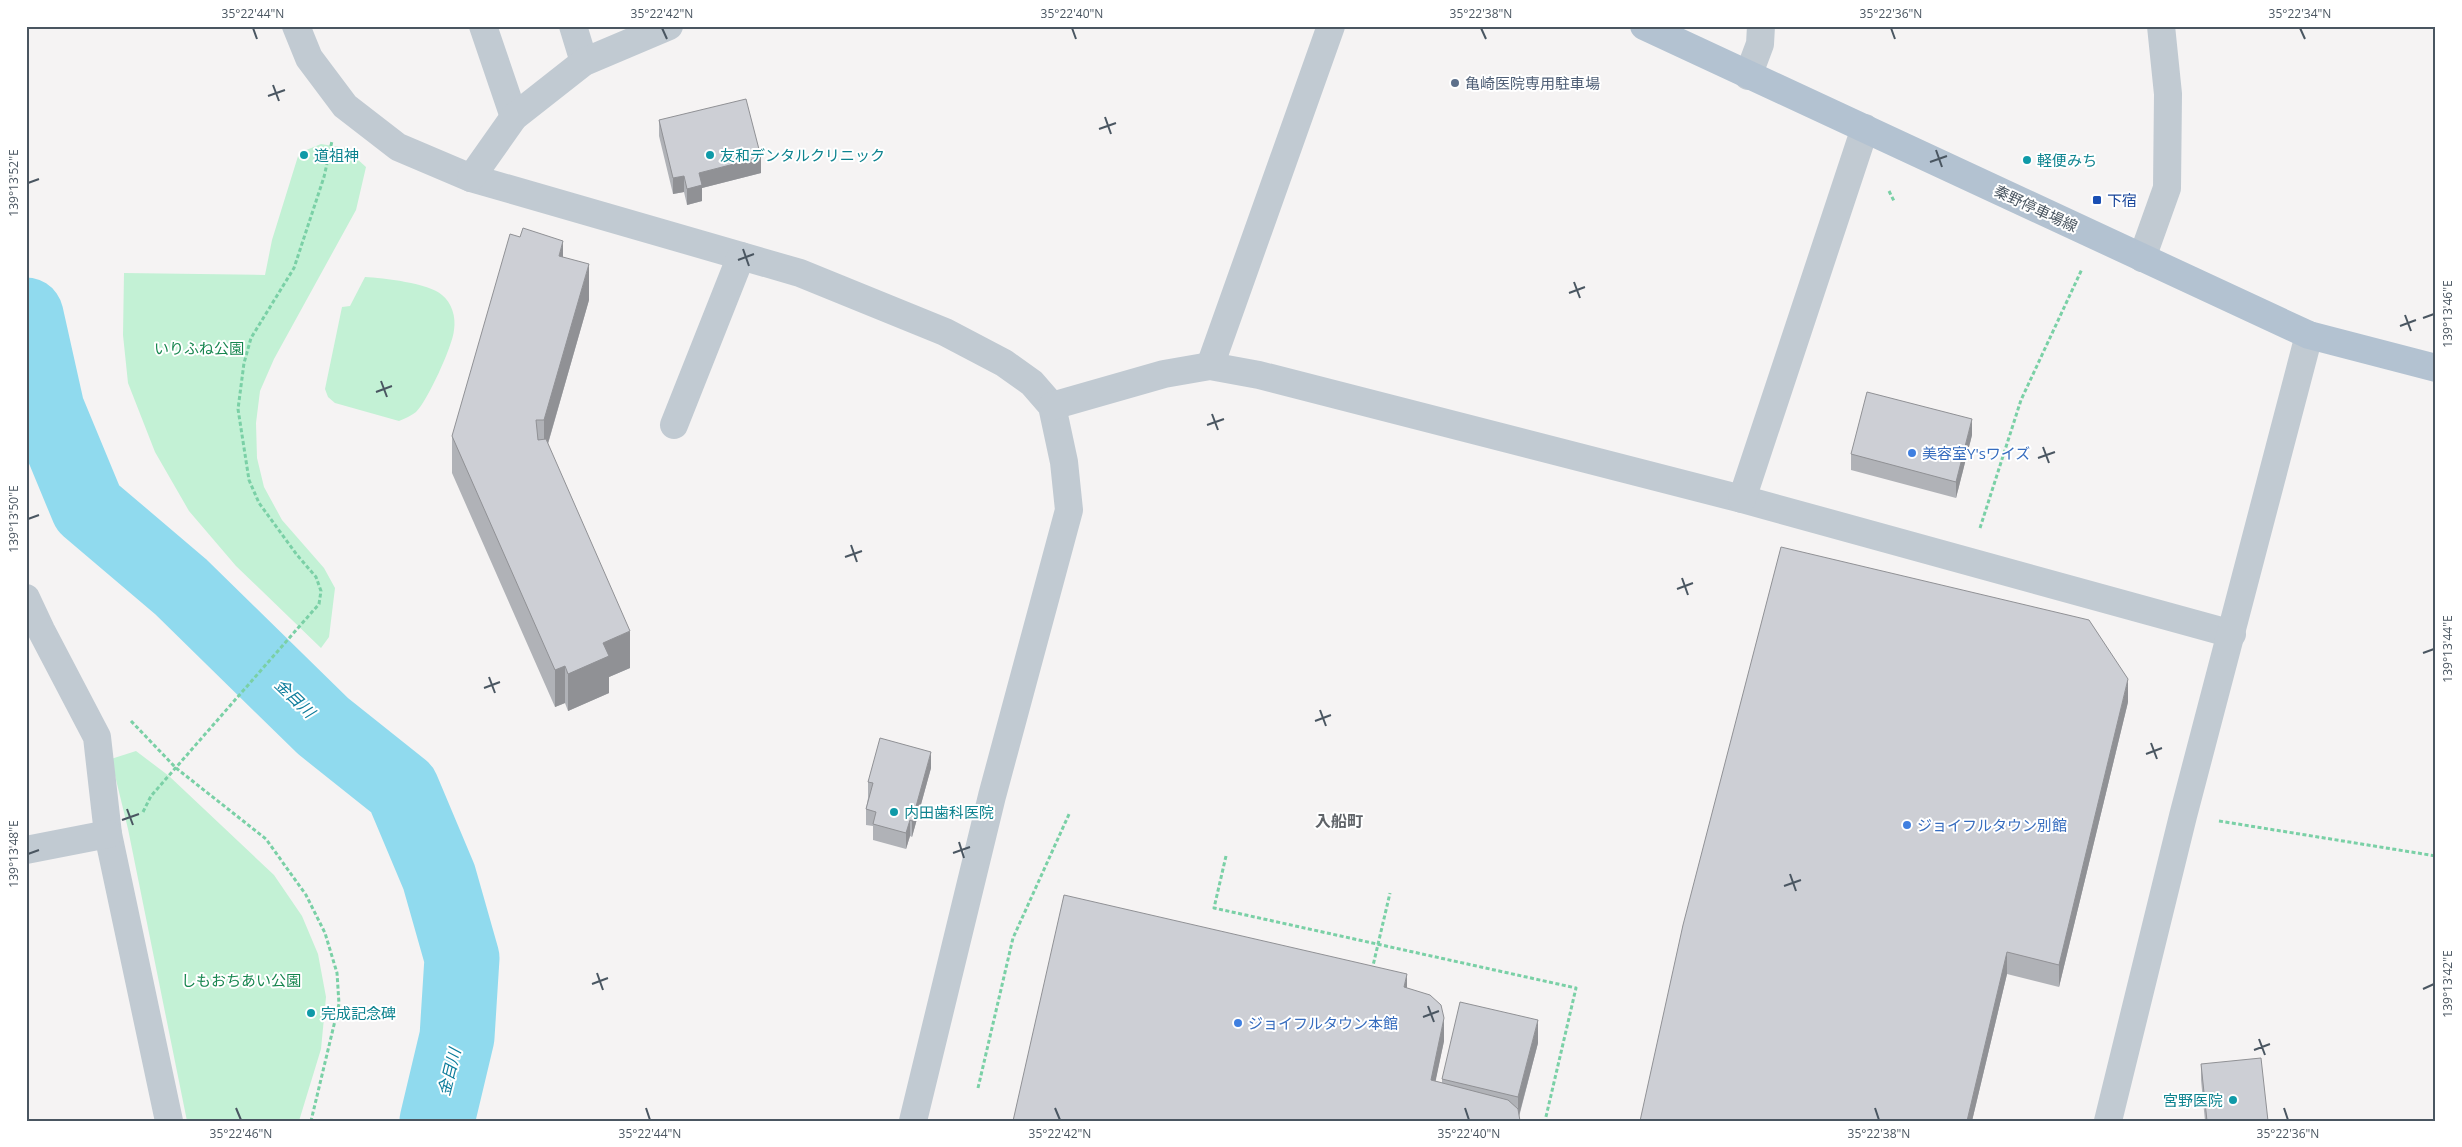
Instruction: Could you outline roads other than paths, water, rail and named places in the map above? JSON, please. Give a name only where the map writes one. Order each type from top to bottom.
[{"type":"main road","name":"秦野停車場線","points":[[1644,26],[2309,336],[2436,368]]},
{"type":"street","points":[[296,26],[308,58],[346,106],[398,146],[471,178],[800,273],[945,332],[1004,363],[1032,383],[1052,406],[1064,462],[1069,510],[992,796],[913,1121]]},
{"type":"street","points":[[483,26],[514,117]]},
{"type":"street","points":[[573,26],[584,62]]},
{"type":"street","points":[[471,178],[514,117],[584,62],[669,26]]},
{"type":"street","points":[[1210,366],[1331,26]]},
{"type":"street","points":[[1748,76],[1760,44],[1761,26]]},
{"type":"street","points":[[2142,258],[2167,188],[2168,94],[2161,26]]},
{"type":"street","points":[[1742,499],[1865,128]]},
{"type":"street","points":[[674,425],[741,256]]},
{"type":"street","points":[[2108,1121],[2297,373],[2309,336]]},
{"type":"street","points":[[1052,406],[1164,374],[1210,366],[1269,378],[1742,499],[2232,634]]},
{"type":"street","points":[[26,598],[97,737],[108,834],[168,1121]]},
{"type":"street","points":[[26,850],[108,834]]},
{"type":"waterway","name":"金目川","points":[[26,315],[47,409],[88,508],[181,587],[323,726],[402,789],[439,877],[462,958],[457,1037],[437,1121]]},
{"type":"place","name":"亀崎医院専用駐車場","points":[[1455,83]]},
{"type":"place","name":"道祖神","points":[[304,155]]},
{"type":"place","name":"友和デンタルクリニック","points":[[710,155]]},
{"type":"place","name":"軽便みち","points":[[2027,160]]},
{"type":"place","name":"下宿","points":[[2097,200]]},
{"type":"place","name":"美容室Y'sワイズ","points":[[1912,453]]},
{"type":"place","name":"内田歯科医院","points":[[894,812]]},
{"type":"place","name":"ジョイフルタウン別館","points":[[1907,825]]},
{"type":"place","name":"完成記念碑","points":[[311,1013]]},
{"type":"place","name":"ジョイフルタウン本館","points":[[1238,1023]]},
{"type":"place","name":"宮野医院","points":[[2233,1100]]},
{"type":"district","name":"入船町","points":[[1339,821]]},
{"type":"park label","name":"いりふね公園","points":[[199,348]]},
{"type":"park label","name":"しもおちあい公園","points":[[241,980]]}]
